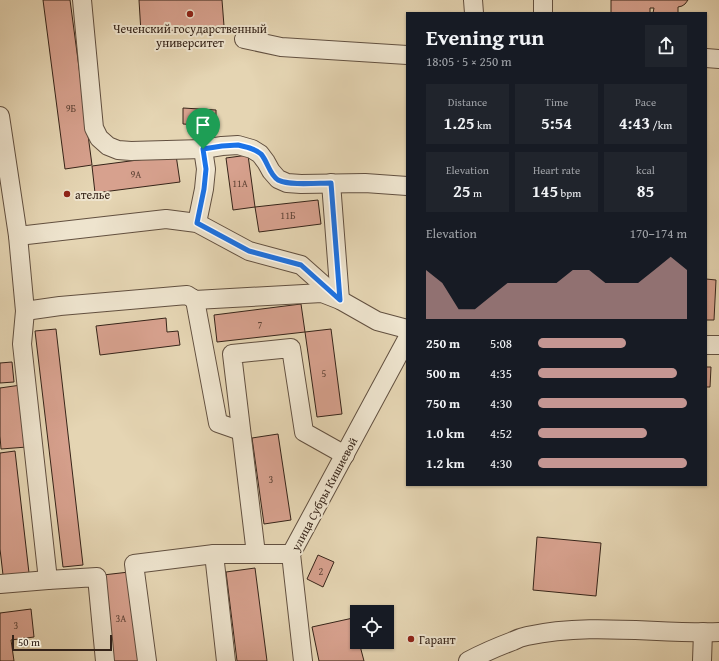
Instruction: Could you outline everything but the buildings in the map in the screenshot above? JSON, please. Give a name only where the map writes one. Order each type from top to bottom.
[{"type":"street","points":[[82,0],[94,128],[99,138],[108,146],[118,150],[130,151],[203,149],[238,145],[252,149],[260,154],[271,172],[278,179],[287,183],[366,183],[406,186]]},
{"type":"street","points":[[473,0],[474,12]]},
{"type":"street","points":[[543,0],[543,12]]},
{"type":"street","points":[[244,39],[281,47],[406,55]]},
{"type":"street","points":[[707,58],[719,59]]},
{"type":"street","points":[[0,116],[18,236],[25,310],[22,344],[48,580]]},
{"type":"street","points":[[197,223],[204,189],[206,169],[203,149]]},
{"type":"street","points":[[331,183],[340,300]]},
{"type":"street","points":[[18,236],[166,219],[197,223],[249,251],[301,265],[340,300]]},
{"type":"street","points":[[25,310],[187,295],[195,300],[322,293],[340,300],[377,321],[406,329]]},
{"type":"street","points":[[195,300],[218,423],[241,431]]},
{"type":"street","name":"улица Субры Кишиевой","points":[[304,661],[291,554],[406,341]]},
{"type":"street","points":[[707,344],[719,345]]},
{"type":"street","points":[[256,554],[232,354],[291,348],[304,432],[345,454]]},
{"type":"street","points":[[147,661],[134,564],[214,554],[291,554]]},
{"type":"street","points":[[214,554],[226,661]]},
{"type":"street","points":[[0,584],[97,576],[106,661]]},
{"type":"street","points":[[468,661],[491,649],[526,636],[561,631],[618,629],[711,632],[702,661]]},
{"type":"place","name":"Чеченский государственный университет","points":[[190,14]]},
{"type":"place","name":"ателье","points":[[67,194]]},
{"type":"place","name":"Гарант","points":[[411,639]]},
{"type":"route","points":[[238,145],[252,149],[260,154],[271,172],[278,179],[287,183],[331,183],[340,300],[301,265],[249,251],[197,223],[204,189],[206,169],[203,149],[238,145]]}]
